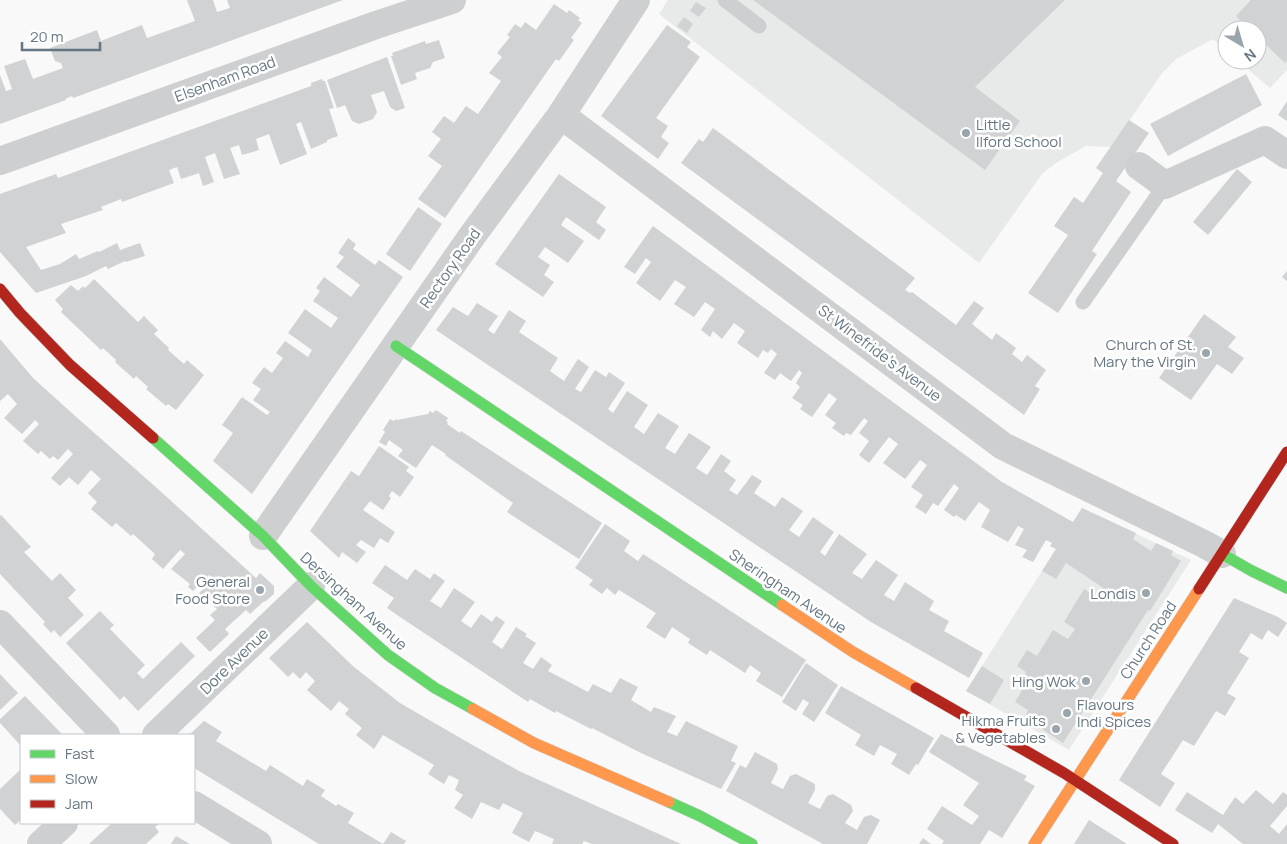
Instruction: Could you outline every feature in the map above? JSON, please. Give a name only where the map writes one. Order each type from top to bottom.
[{"type":"street","name":"Elsenham Road","points":[[0,161],[366,28],[452,0]]},
{"type":"street","name":"Rectory Road","points":[[263,536],[472,236],[561,115],[636,0]]},
{"type":"street","name":"St Winefride's Avenue","points":[[561,115],[1003,446],[1222,554]]},
{"type":"street","points":[[1139,166],[1166,186],[1265,140],[1287,155]]},
{"type":"street","name":"Dersingham Avenue","points":[[0,289],[20,313],[70,365],[263,536],[312,586],[388,654],[435,688],[534,743],[700,816],[752,844]]},
{"type":"street","name":"Sheringham Avenue","points":[[396,346],[853,652],[1076,780],[1173,844]]},
{"type":"street","name":"Church Road","points":[[1034,844],[1287,452]]},
{"type":"street","points":[[1222,554],[1287,588]]},
{"type":"street","name":"Dore Avenue","points":[[157,734],[312,586]]},
{"type":"street","points":[[0,624],[105,734]]},
{"type":"street","points":[[195,806],[258,844]]},
{"type":"street","points":[[41,844],[63,824]]},
{"type":"lane","points":[[724,0],[759,26]]},
{"type":"lane","points":[[1083,302],[1166,186]]},
{"type":"shaded area","name":"Little Ilford School","points":[[668,0],[1287,0],[1287,70],[1270,88],[1249,70],[1267,70],[1267,20],[1217,20],[1217,42],[1213,39],[1176,59],[1163,72],[1111,147],[1086,146],[1056,163],[1042,174],[979,263],[659,14]]},
{"type":"shaded area","points":[[1082,508],[1191,560],[1069,750],[966,691]]},
{"type":"building","points":[[187,0],[213,0],[217,12],[230,8],[227,0],[343,0],[73,98],[72,96],[66,100],[0,124],[0,75],[6,91],[12,89],[4,66],[25,59],[33,79],[63,68],[61,63],[55,61],[50,48],[97,30],[101,41],[142,25],[147,38],[195,21]]},
{"type":"building","name":"Little Ilford School","points":[[753,0],[1065,0],[975,87],[1020,121],[985,170]]},
{"type":"building","points":[[1251,0],[1287,0],[1287,61],[1285,63],[1267,46],[1267,20],[1240,20],[1236,16]]},
{"type":"building","points":[[696,2],[706,8],[699,17],[690,11]]},
{"type":"building","points":[[554,4],[567,13],[569,10],[580,18],[578,20],[582,23],[571,38],[574,40],[559,61],[556,59],[445,218],[418,199],[442,166],[428,156],[441,139],[432,132],[444,116],[454,123],[466,106],[478,114],[501,81],[489,73],[502,57],[497,53],[510,37],[507,35],[515,24],[521,28],[525,22],[536,30]]},
{"type":"building","points":[[684,17],[693,24],[687,33],[677,26]]},
{"type":"building","points":[[667,25],[691,42],[687,47],[700,57],[656,118],[668,126],[661,137],[669,143],[658,159],[601,116]]},
{"type":"building","points":[[439,40],[445,58],[433,62],[430,68],[415,73],[417,79],[401,85],[391,56],[393,56],[392,53],[425,41],[426,44]]},
{"type":"building","points":[[387,57],[405,108],[396,111],[390,107],[384,91],[371,95],[377,112],[373,119],[359,124],[352,121],[345,105],[337,108],[327,80]]},
{"type":"building","points":[[1246,74],[1262,105],[1168,156],[1150,124]]},
{"type":"building","points":[[322,79],[325,81],[334,108],[329,109],[338,136],[311,149],[301,122],[296,124],[307,154],[280,165],[269,134],[256,139],[259,150],[242,155],[239,145],[230,148],[240,174],[224,179],[215,153],[205,157],[214,182],[203,186],[199,173],[181,179],[177,167],[169,170],[174,183],[122,202],[121,199],[101,207],[103,210],[61,224],[66,233],[26,247],[41,270],[60,264],[76,254],[79,259],[117,243],[120,250],[140,243],[145,256],[125,261],[108,269],[106,266],[86,276],[36,293],[0,252],[0,194],[56,174],[58,178],[311,86],[311,83]]},
{"type":"building","points":[[1287,101],[1287,121],[1278,115]]},
{"type":"building","points":[[1129,120],[1149,133],[1116,181],[1131,192],[1092,251],[1097,254],[1058,313],[1028,293],[1068,235],[1054,226],[1074,197],[1083,203],[1103,173],[1096,168]]},
{"type":"building","points":[[713,128],[915,278],[905,290],[910,293],[912,292],[956,325],[974,301],[984,308],[972,324],[992,340],[996,333],[1016,348],[1012,354],[1022,362],[1027,355],[1046,370],[1035,386],[1040,389],[1024,415],[681,163],[699,139],[703,142]]},
{"type":"building","points":[[1237,169],[1252,182],[1208,235],[1193,222]]},
{"type":"building","points":[[559,174],[606,207],[596,222],[606,230],[599,240],[566,217],[561,225],[584,241],[568,263],[545,247],[538,257],[550,265],[544,275],[554,282],[543,297],[495,264]]},
{"type":"building","points":[[418,207],[442,224],[410,271],[386,254]]},
{"type":"building","points":[[653,226],[1002,482],[1073,522],[1082,508],[1136,533],[1133,539],[1151,551],[1156,543],[1173,551],[1171,555],[1181,561],[1063,743],[1036,725],[1041,719],[1037,717],[1036,719],[1026,714],[1028,710],[1015,702],[1022,690],[1017,687],[1026,672],[1017,666],[1027,650],[1037,656],[1053,630],[1068,639],[1075,629],[1064,622],[1084,589],[1096,597],[1102,587],[1066,563],[1056,579],[1042,571],[1056,549],[1050,546],[1052,543],[1046,540],[1033,562],[1022,557],[1027,550],[1015,545],[1024,529],[1018,526],[1008,542],[981,527],[990,510],[979,502],[965,521],[956,515],[954,517],[944,510],[959,488],[954,484],[938,506],[933,503],[926,514],[915,507],[923,495],[911,487],[927,465],[920,460],[905,479],[883,463],[898,444],[889,437],[869,463],[859,455],[869,441],[859,433],[868,421],[864,418],[851,435],[846,433],[844,436],[832,428],[836,423],[825,415],[837,399],[829,393],[812,417],[800,409],[803,405],[792,398],[800,387],[796,383],[802,373],[799,370],[791,381],[780,373],[775,380],[764,373],[777,354],[771,349],[768,353],[763,350],[758,358],[737,343],[745,331],[734,323],[722,339],[713,331],[710,337],[701,330],[715,309],[705,302],[694,317],[674,304],[686,287],[675,280],[660,301],[636,283],[651,262],[646,258],[635,274],[624,267]]},
{"type":"building","points":[[348,238],[356,244],[353,249],[375,265],[379,260],[403,277],[252,494],[213,461],[233,433],[222,425],[242,397],[267,415],[270,412],[253,400],[261,389],[252,383],[264,367],[272,373],[283,358],[276,353],[285,341],[308,357],[312,350],[288,333],[305,309],[331,328],[338,318],[313,301],[320,291],[316,288],[324,277],[351,297],[360,285],[336,267],[344,257],[338,253]]},
{"type":"building","points":[[1287,271],[1287,281],[1282,277]]},
{"type":"building","points":[[94,279],[138,322],[144,316],[158,330],[154,334],[169,348],[168,350],[184,364],[187,360],[204,375],[176,410],[168,404],[166,406],[146,389],[148,387],[136,376],[134,379],[103,348],[101,350],[61,312],[63,309],[55,300],[71,285],[78,291],[83,286],[85,288]]},
{"type":"building","points":[[477,303],[498,316],[488,330],[494,334],[509,310],[526,321],[519,332],[558,358],[550,371],[564,381],[578,359],[589,367],[575,389],[581,392],[595,370],[606,377],[609,372],[625,383],[608,409],[613,413],[627,391],[648,405],[634,427],[644,434],[658,413],[679,426],[665,448],[675,454],[689,433],[711,447],[696,468],[707,475],[721,454],[731,461],[724,471],[736,480],[729,490],[737,495],[752,475],[762,481],[754,493],[775,507],[782,497],[803,511],[789,530],[799,537],[813,517],[834,532],[820,552],[825,556],[839,534],[867,554],[852,573],[862,579],[876,560],[898,575],[884,595],[894,601],[905,582],[934,601],[929,610],[949,621],[944,631],[983,653],[969,678],[871,622],[436,330],[453,307],[468,316]]},
{"type":"building","name":"Church of St. Mary the Virgin","points":[[1204,314],[1236,337],[1228,347],[1244,358],[1232,374],[1217,364],[1191,400],[1159,378]]},
{"type":"building","points":[[0,339],[33,378],[74,415],[256,578],[260,573],[274,586],[274,594],[250,614],[246,610],[225,629],[229,634],[210,652],[196,638],[215,620],[210,615],[217,609],[199,593],[213,579],[209,575],[193,591],[188,587],[190,584],[171,569],[185,554],[180,550],[163,569],[152,559],[155,554],[133,534],[131,536],[116,523],[112,527],[91,509],[97,502],[88,493],[101,479],[91,470],[78,485],[69,477],[60,486],[51,478],[73,454],[68,449],[58,460],[53,456],[50,459],[41,451],[38,454],[23,441],[39,424],[35,420],[22,434],[4,418],[17,404],[8,394],[0,401]]},
{"type":"building","points":[[436,410],[448,418],[447,424],[460,433],[461,431],[602,523],[579,559],[507,512],[513,503],[432,445],[416,468],[398,456],[403,450],[389,440],[386,446],[379,442],[385,432],[383,430],[390,419],[394,421],[396,419],[428,414],[430,411],[433,413]]},
{"type":"building","points":[[379,446],[409,467],[406,471],[414,477],[400,497],[392,491],[389,496],[391,498],[383,510],[370,501],[363,510],[395,532],[388,543],[380,538],[374,548],[361,540],[356,545],[366,552],[357,563],[342,552],[339,558],[310,531],[351,471],[359,476]]},
{"type":"building","points":[[1,515],[31,547],[24,552],[52,581],[60,573],[76,590],[68,598],[84,615],[60,637],[54,630],[51,633],[43,624],[45,622],[0,574]]},
{"type":"building","points":[[605,524],[630,541],[624,551],[638,561],[643,554],[806,660],[782,697],[756,681],[761,673],[750,665],[745,673],[710,650],[707,655],[688,643],[690,639],[672,627],[665,639],[646,627],[656,613],[619,590],[615,595],[607,588],[602,594],[589,585],[593,580],[575,568]]},
{"type":"building","points":[[385,565],[407,580],[415,569],[430,579],[434,573],[445,581],[430,601],[441,608],[454,588],[475,602],[461,621],[471,628],[481,614],[492,622],[496,616],[505,622],[492,642],[502,649],[516,627],[527,634],[525,636],[536,643],[523,663],[533,669],[541,657],[552,665],[548,671],[588,692],[593,684],[611,693],[620,678],[638,687],[631,700],[651,712],[654,707],[676,716],[667,732],[677,736],[686,721],[738,746],[731,761],[736,763],[721,789],[641,753],[556,711],[555,713],[530,699],[528,702],[403,619],[387,608],[394,598],[372,583]]},
{"type":"building","points":[[1234,598],[1278,617],[1287,623],[1278,637],[1268,630],[1262,640],[1251,633],[1239,652],[1249,658],[1227,693],[1236,698],[1225,716],[1216,711],[1194,746],[1183,740],[1161,774],[1175,783],[1160,807],[1119,780]]},
{"type":"building","points":[[100,611],[114,625],[110,629],[145,665],[137,673],[143,679],[181,642],[195,656],[138,711],[124,696],[120,700],[66,643]]},
{"type":"building","points":[[307,622],[354,667],[400,703],[519,771],[681,844],[592,844],[584,841],[582,844],[552,844],[554,839],[535,831],[529,842],[512,833],[523,813],[503,803],[499,810],[481,802],[472,819],[454,808],[463,795],[455,790],[459,780],[449,775],[444,784],[428,774],[434,765],[383,735],[374,749],[356,735],[362,728],[345,714],[349,709],[339,701],[331,711],[307,690],[315,681],[306,672],[300,679],[293,672],[288,677],[269,658]]},
{"type":"building","points":[[806,663],[838,685],[814,722],[802,714],[809,703],[803,699],[796,711],[782,702]]},
{"type":"building","points":[[982,666],[1004,680],[990,704],[966,691]]},
{"type":"building","points":[[0,674],[18,693],[0,710]]},
{"type":"building","points":[[841,686],[934,738],[918,765],[916,764],[909,775],[891,764],[897,754],[880,745],[874,756],[855,745],[861,735],[825,713]]},
{"type":"building","points":[[25,696],[61,733],[20,734],[20,745],[0,723],[0,719]]},
{"type":"building","points":[[204,721],[222,732],[216,741],[266,771],[270,765],[303,786],[307,779],[325,790],[321,796],[336,806],[338,804],[354,813],[348,823],[383,844],[319,844],[195,769],[195,734],[190,734]]},
{"type":"building","points":[[941,734],[1027,776],[1024,780],[1035,786],[1002,838],[989,830],[980,844],[942,844],[944,841],[927,829],[942,806],[972,825],[979,816],[963,805],[979,783],[929,752]]},
{"type":"building","points":[[755,752],[777,764],[778,769],[771,783],[783,789],[790,776],[796,774],[815,784],[815,790],[808,803],[820,809],[827,796],[833,794],[851,805],[853,811],[845,823],[857,830],[864,817],[871,815],[880,820],[867,844],[823,844],[726,791],[740,765],[746,768]]},
{"type":"building","points":[[20,770],[20,821],[15,825],[0,809],[0,789]]},
{"type":"building","points":[[1256,790],[1273,804],[1283,792],[1287,795],[1287,806],[1270,826],[1279,834],[1287,824],[1287,844],[1243,844],[1218,824],[1212,833],[1175,810],[1187,792],[1223,815],[1235,797],[1243,804]]},
{"type":"building","points":[[1089,820],[1127,844],[1074,844]]},
{"type":"building","points":[[111,824],[159,824],[155,827],[159,832],[146,844],[89,844]]},
{"type":"building","points":[[391,832],[406,841],[404,844],[383,844]]},
{"type":"building","points":[[176,836],[190,844],[171,844]]},
{"type":"building","points":[[923,838],[931,844],[919,844]]},
{"type":"traffic: fast","points":[[396,346],[782,605]]},
{"type":"traffic: fast","points":[[153,438],[263,536],[311,586],[388,655],[435,688],[473,709]]},
{"type":"traffic: fast","points":[[1222,554],[1287,588]]},
{"type":"traffic: fast","points":[[669,802],[700,816],[752,844]]},
{"type":"traffic: slow","points":[[1034,844],[1199,589]]},
{"type":"traffic: slow","points":[[782,605],[853,652],[916,688]]},
{"type":"traffic: slow","points":[[473,709],[534,743],[669,802]]},
{"type":"traffic: jam","points":[[0,289],[20,313],[70,365],[153,438]]},
{"type":"traffic: jam","points":[[1199,589],[1287,452]]},
{"type":"traffic: jam","points":[[916,688],[1064,773],[1173,844]]},
{"type":"place","name":"Little Ilford School","points":[[966,133]]},
{"type":"place","name":"Church of St. Mary the Virgin","points":[[1206,353]]},
{"type":"place","name":"General Food Store","points":[[260,590]]},
{"type":"place","name":"Londis","points":[[1146,593]]},
{"type":"place","name":"Hing Wok","points":[[1086,681]]},
{"type":"place","name":"Flavours Indi Spices","points":[[1067,713]]},
{"type":"place","name":"Hikma Fruits & Vegetables","points":[[1056,729]]}]
